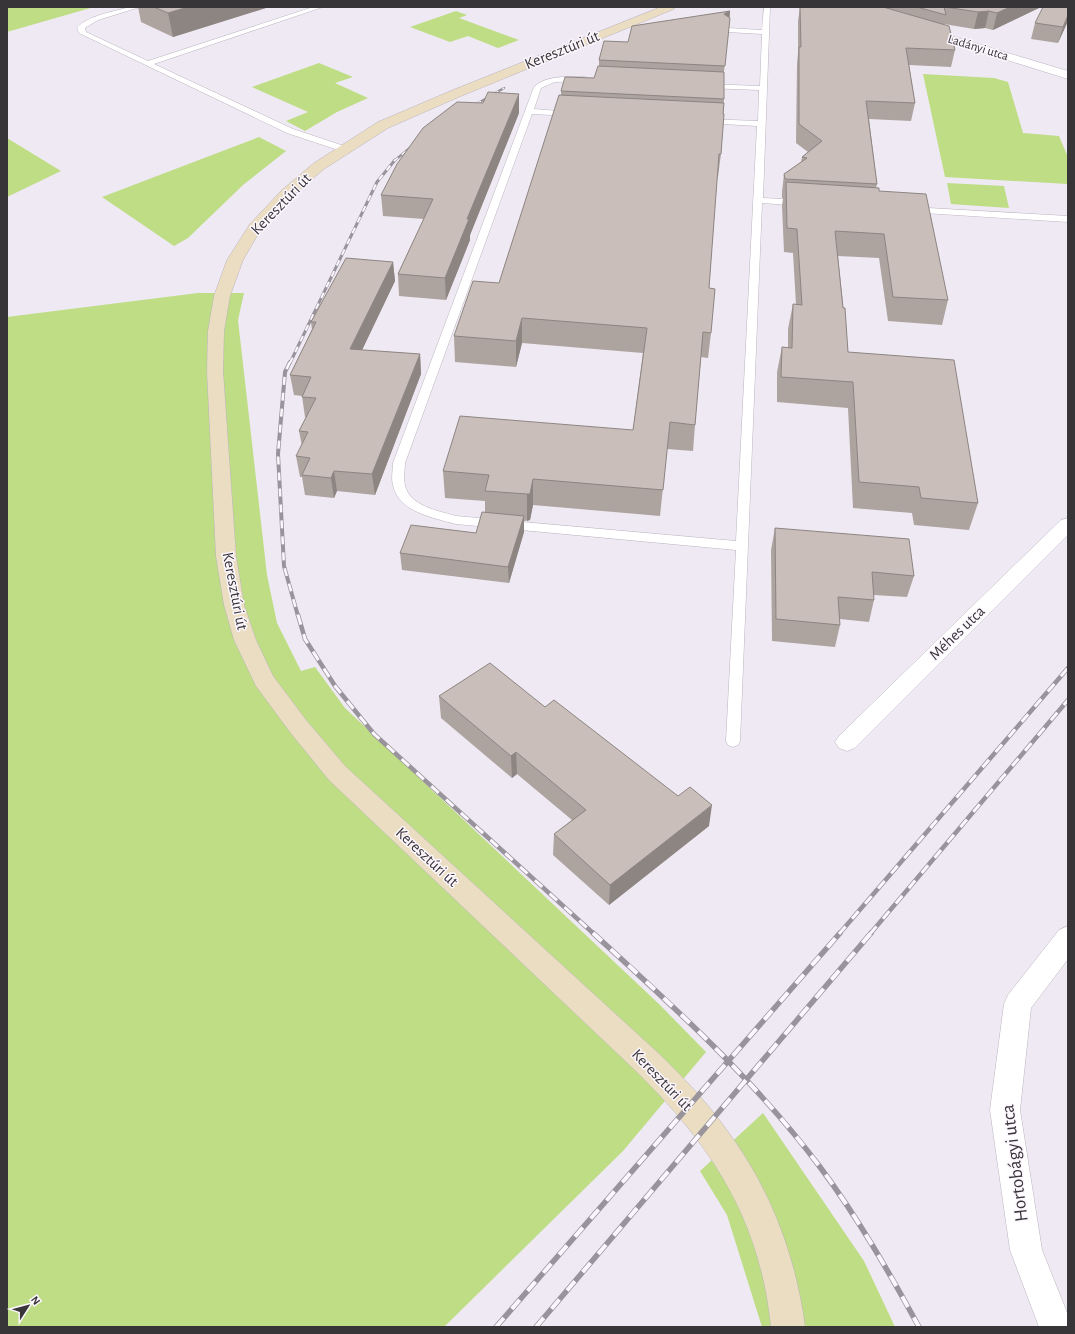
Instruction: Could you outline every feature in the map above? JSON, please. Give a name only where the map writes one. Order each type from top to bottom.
[{"type":"main road","name":"Keresztúri út","points":[[670,7],[401,117],[344,149],[319,166],[286,193],[255,227],[235,260],[222,296],[216,331],[215,371],[226,556],[234,605],[245,640],[264,680],[298,726],[337,773],[666,1080],[706,1127],[734,1167],[758,1214],[777,1267],[788,1327]]},
{"type":"street","name":"Ladányi utca","points":[[911,28],[1068,75]]},
{"type":"street","name":"Méhes utca","points":[[847,742],[1068,524]]},
{"type":"street","name":"Hortobágyi utca","points":[[1056,1327],[1026,1250],[1005,1110],[1018,1004],[1068,938]]},
{"type":"lane","points":[[137,7],[83,24],[81,28],[83,33],[290,131],[344,149]]},
{"type":"lane","points":[[148,63],[320,7]]},
{"type":"lane","points":[[733,741],[767,7]]},
{"type":"lane","points":[[728,30],[766,32]]},
{"type":"lane","points":[[597,80],[558,78],[546,82],[538,87],[399,463],[399,487],[407,501],[429,512],[456,520],[742,546]]},
{"type":"lane","points":[[698,85],[763,88]]},
{"type":"lane","points":[[529,111],[576,114]]},
{"type":"lane","points":[[694,120],[761,124]]},
{"type":"lane","points":[[758,200],[814,203]]},
{"type":"lane","points":[[901,209],[1068,219]]},
{"type":"green space","points":[[7,7],[94,7],[7,32]]},
{"type":"green space","points":[[456,11],[467,15],[459,18],[519,40],[498,48],[468,36],[450,42],[410,27]]},
{"type":"green space","points":[[319,63],[353,77],[335,83],[368,98],[337,112],[305,131],[286,121],[308,112],[252,87]]},
{"type":"green space","points":[[923,74],[994,78],[1008,82],[1023,133],[1059,136],[1068,157],[1068,184],[945,177]]},
{"type":"green space","points":[[259,137],[286,151],[243,185],[188,238],[174,246],[102,197]]},
{"type":"green space","points":[[7,138],[61,171],[7,197]]},
{"type":"green space","points":[[947,183],[1004,186],[1009,208],[951,204]]},
{"type":"green space","points":[[198,293],[244,293],[238,320],[267,575],[277,623],[301,671],[315,667],[345,708],[660,1005],[706,1052],[623,1151],[444,1327],[7,1327],[7,317]]},
{"type":"green space","points":[[763,1113],[864,1261],[895,1327],[762,1327],[727,1215],[700,1171]]},
{"type":"building","points":[[154,7],[188,7],[168,13]]},
{"type":"building","points":[[800,7],[883,7],[949,26],[955,50],[906,48],[915,103],[866,101],[877,184],[785,179],[784,174],[807,158],[802,157],[822,141],[799,124],[799,47],[801,47]]},
{"type":"building","points":[[917,7],[944,7],[946,15]]},
{"type":"building","points":[[945,7],[1010,7],[997,13]]},
{"type":"building","points":[[1043,7],[1068,7],[1068,15],[1063,27],[1035,23]]},
{"type":"building","points":[[730,11],[724,14],[730,18],[725,66],[599,60],[604,41],[628,42],[632,26]]},
{"type":"building","points":[[598,66],[724,72],[724,99],[561,91],[565,77],[594,78]]},
{"type":"building","points":[[488,92],[519,94],[467,219],[469,219],[445,278],[398,274],[433,199],[381,195],[397,164],[423,128],[457,102],[483,103]]},
{"type":"building","points":[[559,95],[724,103],[709,288],[715,289],[711,333],[703,332],[695,425],[670,422],[663,490],[533,479],[530,494],[485,491],[489,475],[443,471],[460,416],[633,430],[647,328],[522,318],[516,341],[454,336],[473,281],[499,283]]},
{"type":"building","points":[[786,182],[879,188],[879,191],[926,194],[948,300],[893,297],[884,234],[835,231],[843,308],[845,308],[848,352],[954,360],[978,503],[921,498],[919,487],[859,482],[853,382],[781,377],[782,347],[792,348],[793,304],[802,305],[797,229],[787,228]]},
{"type":"building","points":[[346,258],[393,262],[350,349],[420,354],[372,474],[334,471],[331,478],[302,475],[310,458],[296,456],[308,432],[299,431],[316,398],[302,397],[311,377],[290,375],[316,322],[311,322]]},
{"type":"building","points":[[482,512],[524,516],[508,567],[400,553],[411,525],[476,533]]},
{"type":"building","points":[[775,528],[909,539],[914,576],[872,572],[874,600],[838,597],[840,625],[776,619]]},
{"type":"building","points":[[490,663],[545,707],[554,700],[678,796],[690,787],[712,805],[610,885],[554,834],[586,810],[516,752],[511,756],[439,696]]},
{"type":"railway","points":[[468,109],[504,88]]},
{"type":"railway","points":[[395,161],[416,143]]},
{"type":"railway","points":[[290,363],[377,182],[395,161]]},
{"type":"railway","points":[[290,362],[285,372],[278,454],[284,566],[298,616]]},
{"type":"railway","points":[[298,615],[305,639],[335,686],[374,734],[594,934]]},
{"type":"railway","points":[[839,934],[1068,668]]},
{"type":"railway","points":[[870,934],[1068,700]]},
{"type":"railway","points":[[593,933],[683,1016],[728,1061]]},
{"type":"railway","points":[[728,1061],[840,933]]},
{"type":"railway","points":[[746,1080],[871,933]]},
{"type":"railway","points":[[496,1327],[728,1061]]},
{"type":"railway","points":[[728,1061],[746,1080]]},
{"type":"railway","points":[[536,1327],[746,1080]]},
{"type":"railway","points":[[746,1080],[795,1135],[834,1186],[885,1266],[919,1327]]}]
